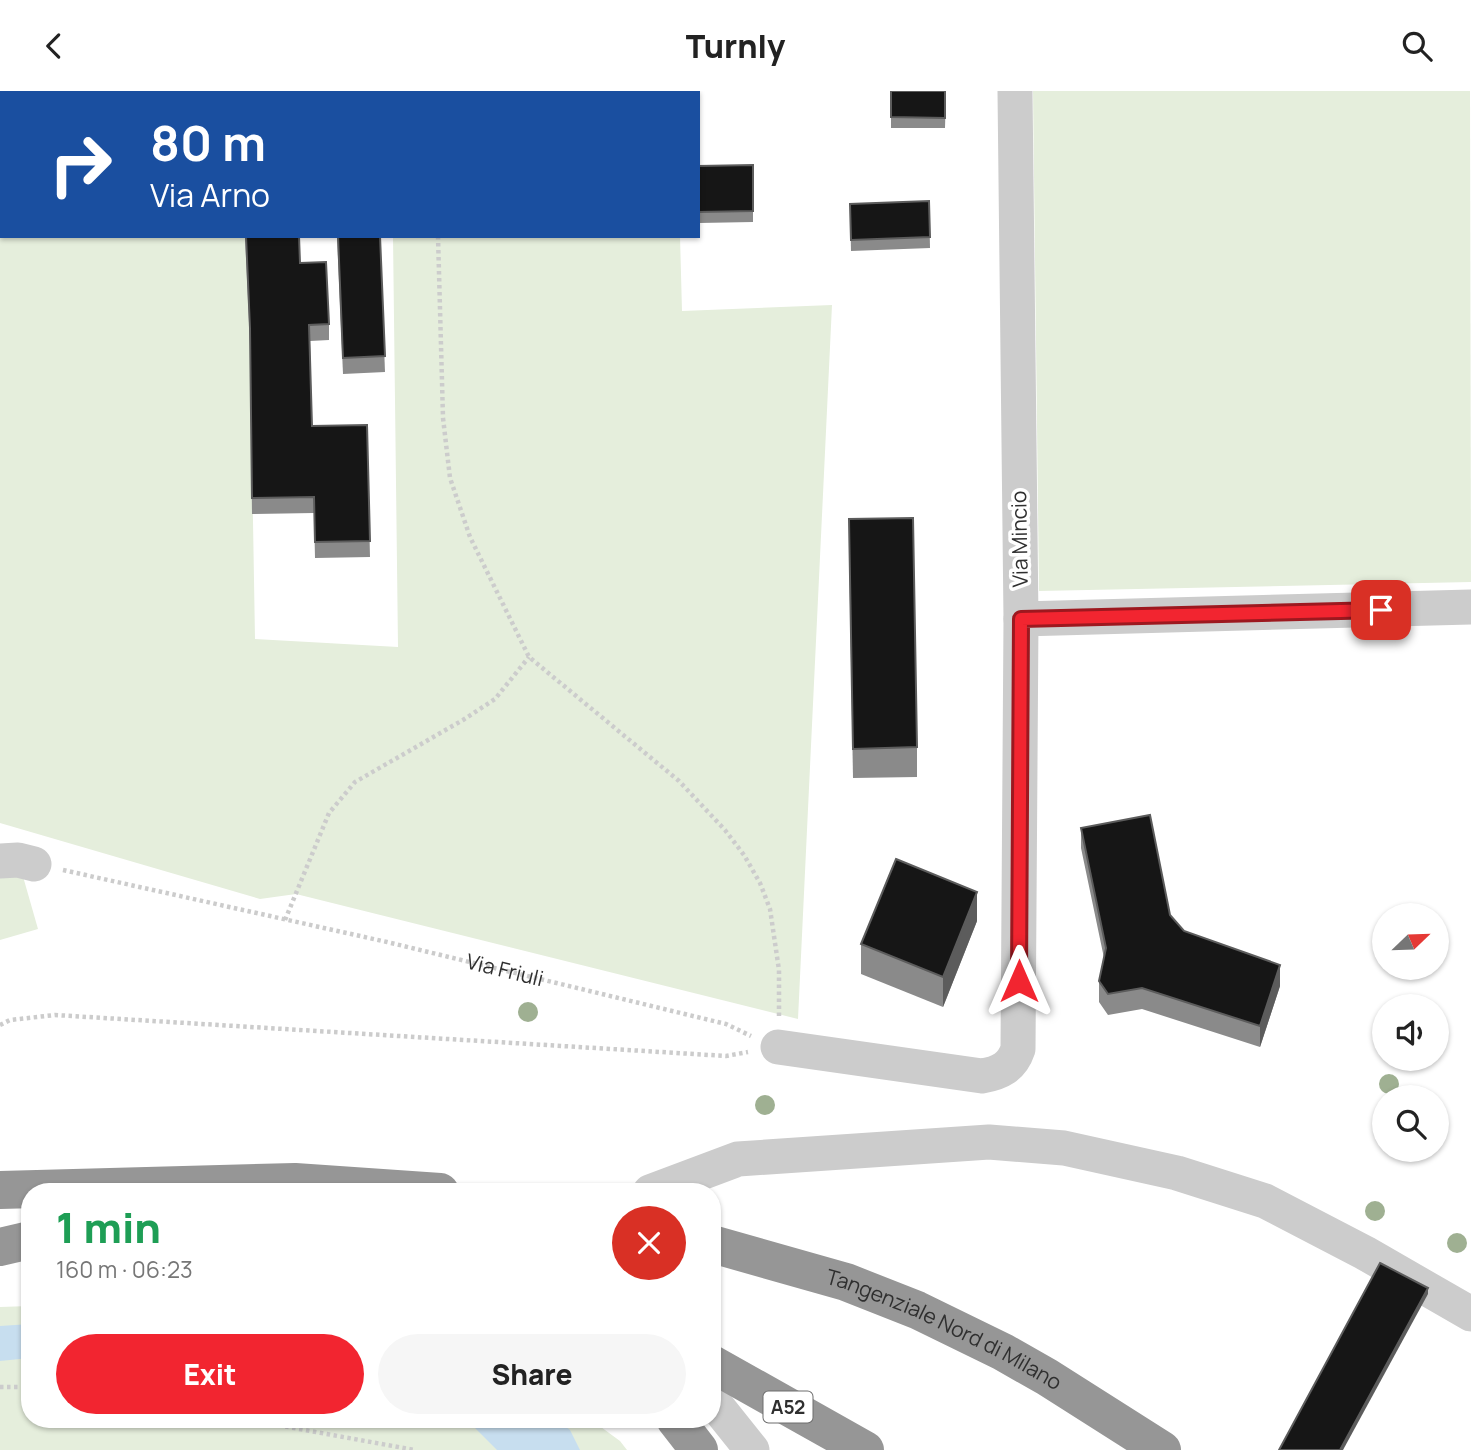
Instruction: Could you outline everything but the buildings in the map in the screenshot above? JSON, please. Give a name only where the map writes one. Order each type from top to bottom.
[{"type":"highway","points":[[258,1183],[310,1183]]},
{"type":"highway","points":[[0,1190],[21,1189]]},
{"type":"highway","points":[[0,1234],[21,1233]]},
{"type":"highway","points":[[0,1247],[21,1242]]},
{"type":"highway","name":"Tangenziale Nord di Milano","points":[[721,1247],[846,1282],[917,1310],[1047,1377],[1162,1450]]},
{"type":"highway","name":"A52","points":[[721,1369],[865,1450]]},
{"type":"highway","points":[[682,1428],[699,1450]]},
{"type":"street","name":"Via Mincio","points":[[778,1047],[974,1076],[990,1075],[1006,1067],[1016,1055],[1021,619],[1015,91]]},
{"type":"street","points":[[1021,619],[1471,607]]},
{"type":"street","points":[[0,861],[18,860],[34,864]]},
{"type":"street","points":[[674,1183],[738,1159],[989,1142],[1064,1148],[1177,1173],[1265,1201],[1365,1253],[1471,1314]]},
{"type":"street","points":[[721,1412],[752,1450]]},
{"type":"path","points":[[438,238],[443,418],[450,478],[470,537],[529,657],[679,781],[725,830],[744,855],[760,883],[770,909],[775,933],[779,970],[778,1047]]},
{"type":"path","points":[[285,919],[329,813],[355,782],[495,699],[529,657]]},
{"type":"path","name":"Via Friuli","points":[[34,864],[285,919],[726,1024],[778,1047]]},
{"type":"path","points":[[0,1025],[10,1020],[55,1015],[726,1056]]},
{"type":"path","points":[[0,1387],[21,1387]]},
{"type":"path","points":[[294,1428],[415,1450]]},
{"type":"green space","points":[[1033,91],[1470,91],[1471,582],[1039,591]]},
{"type":"green space","points":[[0,238],[245,238],[250,344],[255,639],[398,647],[393,238],[680,238],[682,311],[832,305],[798,1019],[296,894],[260,899],[0,823]]},
{"type":"green space","points":[[22,873],[38,929],[0,940],[0,874]]},
{"type":"green space","points":[[21,1306],[21,1428],[602,1428],[627,1450],[0,1450],[0,1307]]},
{"type":"water","points":[[21,1325],[21,1359],[0,1361],[0,1326]]},
{"type":"water","points":[[475,1428],[567,1428],[580,1450],[497,1450]]},
{"type":"route","points":[[1019,981],[1021,619],[1381,610]]}]
